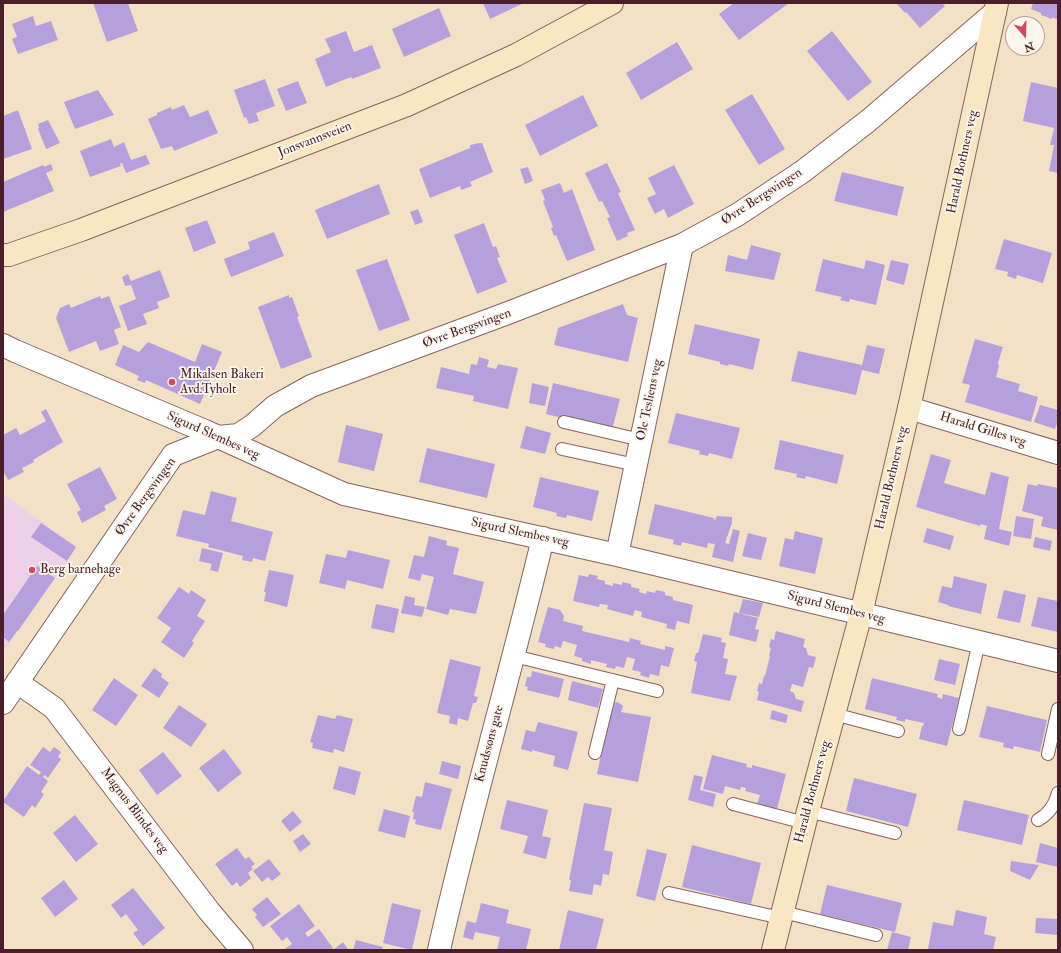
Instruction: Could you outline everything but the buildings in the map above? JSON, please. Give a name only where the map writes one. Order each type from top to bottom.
[{"type":"street","name":"Jonsvannsveien","points":[[5,257],[81,230],[407,105],[516,55],[612,3]]},
{"type":"street","name":"Øvre Bergsvingen","points":[[3,703],[172,455],[218,437],[238,435],[252,426],[275,406],[311,386],[501,316],[682,245],[737,215],[802,172],[868,121],[996,7]]},
{"type":"street","name":"Harald Bothners veg","points":[[773,950],[806,817],[861,614],[909,408],[996,7]]},
{"type":"street","name":"Ole Tesliens veg","points":[[617,555],[682,245]]},
{"type":"street","name":"Sigurd Slembes veg","points":[[3,345],[218,437],[344,494],[617,555],[1058,661]]},
{"type":"street","name":"Harald Gilles veg","points":[[909,408],[1058,453]]},
{"type":"street","name":"Knudssøns gate","points":[[439,950],[475,798],[514,656],[543,538]]},
{"type":"street","name":"Magnus Blindes veg","points":[[18,682],[54,708],[210,911],[242,950]]},
{"type":"lane","points":[[564,422],[641,440]]},
{"type":"lane","points":[[562,449],[636,465]]},
{"type":"lane","points":[[959,729],[979,642]]},
{"type":"lane","points":[[514,656],[657,691]]},
{"type":"lane","points":[[595,753],[613,680]]},
{"type":"lane","points":[[1048,754],[1058,708]]},
{"type":"lane","points":[[834,714],[898,731]]},
{"type":"lane","points":[[1038,820],[1045,816],[1056,803],[1058,793]]},
{"type":"lane","points":[[733,804],[895,833]]},
{"type":"lane","points":[[669,893],[876,935]]},
{"type":"shaded area","name":"Berg barnehage","points":[[3,494],[77,547],[3,652]]},
{"type":"place","name":"Mikalsen Bakeri Avd.Tyholt","points":[[172,382]]},
{"type":"place","name":"Berg barnehage","points":[[32,570]]}]
